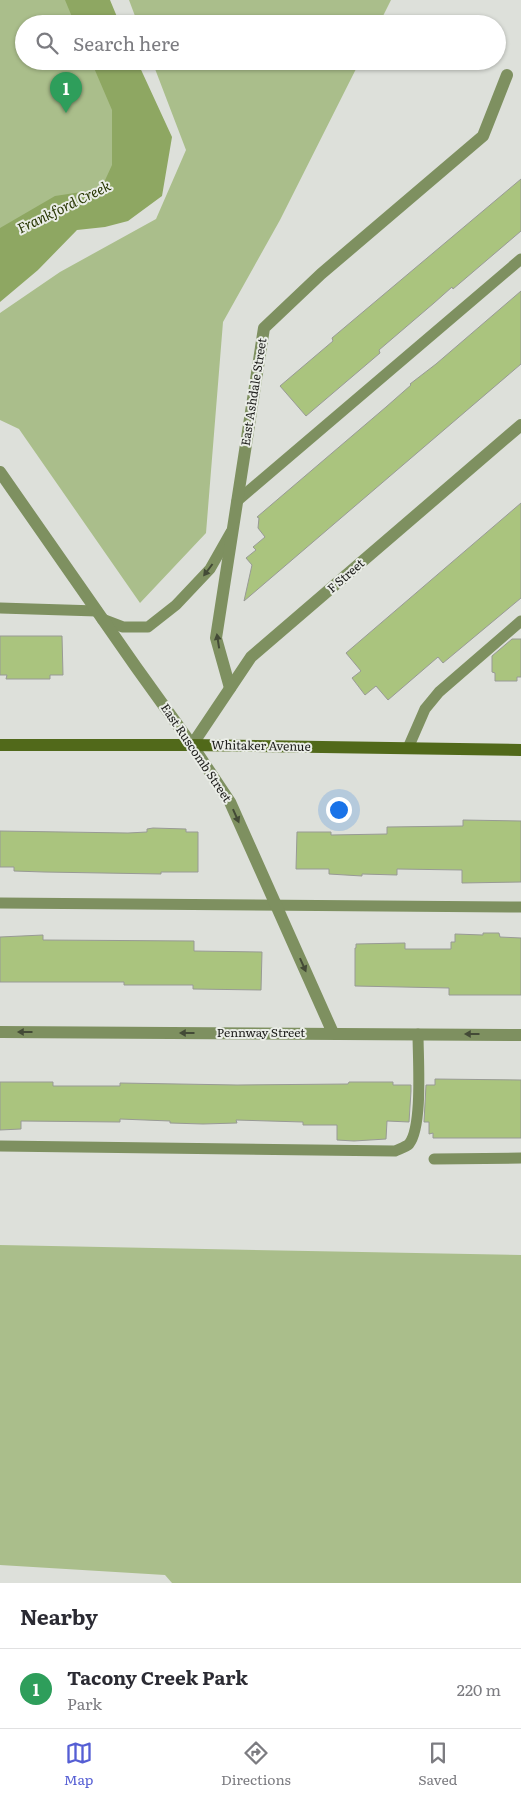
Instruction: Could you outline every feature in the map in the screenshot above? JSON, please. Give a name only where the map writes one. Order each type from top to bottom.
[{"type":"main road","name":"Whitaker Avenue","points":[[0,745],[192,745],[521,750]]},
{"type":"street","name":"East Ashdale Street","points":[[230,688],[216,638],[264,328],[321,274],[483,136],[507,75]]},
{"type":"street","name":"F Street","points":[[192,745],[251,658],[521,425]]},
{"type":"street","name":"East Ruscomb Street","points":[[0,472],[230,802],[333,1033]]},
{"type":"street","name":"Pennway Street","points":[[0,1032],[521,1034]]},
{"type":"lane","points":[[237,501],[521,259]]},
{"type":"lane","points":[[0,608],[99,615],[123,627],[148,627],[176,606],[210,569],[233,528]]},
{"type":"lane","points":[[408,748],[425,709],[438,692],[521,621]]},
{"type":"lane","points":[[0,903],[521,908]]},
{"type":"lane","points":[[0,1146],[395,1152],[408,1144],[415,1131],[417,1117],[418,1034]]},
{"type":"lane","points":[[434,1159],[521,1158]]},
{"type":"shaded area","points":[[0,0],[94,0],[99,15],[15,15],[15,70],[118,70],[150,166],[0,267]]},
{"type":"shaded area","points":[[129,0],[391,0],[384,15],[135,15]]},
{"type":"shaded area","points":[[155,70],[355,70],[280,220],[223,322],[206,533],[140,603],[19,429],[0,420],[0,313],[60,272],[156,219],[186,150]]},
{"type":"shaded area","points":[[0,1245],[521,1255],[521,1583],[172,1583],[165,1575],[0,1565]]},
{"type":"water","points":[[65,0],[110,0],[116,15],[71,15]]},
{"type":"water","name":"Frankford Creek","points":[[95,70],[141,70],[172,137],[162,196],[128,221],[105,227],[77,230],[38,270],[0,302],[0,228],[55,196],[101,189],[112,165],[112,110]]},
{"type":"building","points":[[521,179],[521,231],[453,289],[452,287],[379,350],[380,353],[306,416],[280,386],[333,341],[332,338]]},
{"type":"building","points":[[521,291],[521,364],[244,601],[252,565],[246,558],[256,550],[253,547],[265,537],[258,528],[259,518],[257,517],[386,407],[410,384]]},
{"type":"building","points":[[521,503],[521,598],[443,663],[438,657],[388,700],[376,686],[365,695],[352,678],[361,671],[346,653]]},
{"type":"building","points":[[0,636],[62,636],[63,675],[50,675],[50,679],[6,679],[7,675],[0,675]]},
{"type":"building","points":[[512,639],[521,639],[521,677],[517,677],[517,681],[495,681],[495,673],[492,672],[492,656]]},
{"type":"building","points":[[463,820],[521,821],[521,882],[462,883],[462,870],[397,869],[397,875],[362,874],[362,876],[329,874],[329,869],[296,869],[297,832],[331,832],[331,835],[387,834],[387,827],[463,826]]},
{"type":"building","points":[[147,829],[186,829],[186,832],[198,832],[198,872],[161,872],[161,874],[44,872],[14,871],[14,867],[0,867],[0,831],[128,833],[147,832]]},
{"type":"building","points":[[483,933],[499,933],[500,937],[521,938],[521,995],[449,995],[449,988],[355,986],[356,944],[405,943],[405,949],[451,949],[451,942],[455,942],[455,934],[483,935]]},
{"type":"building","points":[[43,935],[43,940],[194,941],[194,951],[262,952],[261,990],[193,989],[193,985],[124,985],[124,982],[0,982],[0,937]]},
{"type":"building","points":[[435,1079],[521,1080],[521,1138],[433,1138],[433,1133],[429,1134],[429,1122],[424,1122],[426,1085],[435,1085]]},
{"type":"building","points":[[0,1082],[53,1082],[53,1086],[120,1086],[120,1083],[237,1085],[393,1082],[393,1085],[411,1085],[411,1091],[409,1122],[387,1121],[386,1139],[354,1141],[337,1140],[337,1125],[303,1125],[303,1122],[236,1120],[237,1123],[203,1124],[120,1119],[120,1122],[21,1121],[21,1129],[0,1130]]},
{"type":"place","name":"Tacony Creek Park","points":[[66,113]]}]
